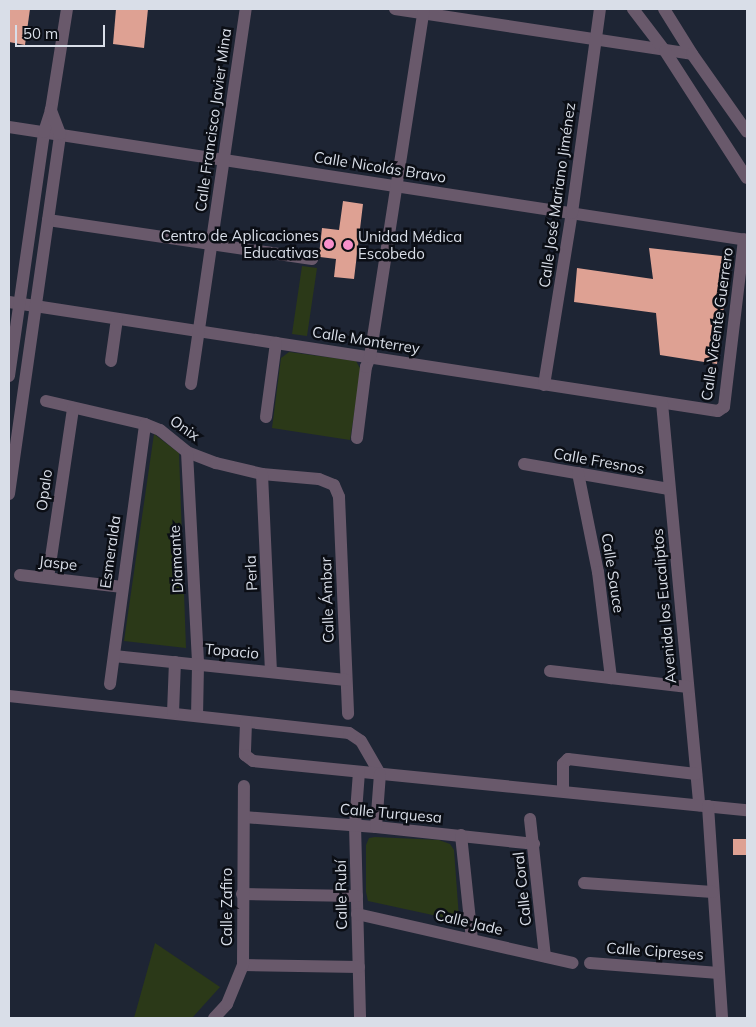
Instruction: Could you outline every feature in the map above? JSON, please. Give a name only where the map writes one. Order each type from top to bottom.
[{"type":"street","points":[[9,376],[13,302],[44,132],[51,110],[67,9]]},
{"type":"street","name":"Calle Francisco Javier Mina","points":[[192,384],[246,9]]},
{"type":"street","points":[[395,9],[424,11],[692,54]]},
{"type":"street","name":"Calle José Mariano Jiménez","points":[[544,385],[572,213],[600,9]]},
{"type":"street","points":[[633,9],[665,51],[747,178]]},
{"type":"street","points":[[664,9],[692,54],[747,132]]},
{"type":"street","points":[[357,438],[366,367],[370,357],[424,11]]},
{"type":"street","points":[[9,494],[60,134],[51,110]]},
{"type":"street","name":"Calle Nicolás Bravo","points":[[9,127],[746,240]]},
{"type":"street","points":[[48,220],[312,259]]},
{"type":"street","name":"Calle Vicente Guerrero","points":[[718,411],[724,407],[746,240]]},
{"type":"street","name":"Calle Monterrey","points":[[13,302],[718,411]]},
{"type":"street","points":[[111,361],[117,319]]},
{"type":"street","points":[[266,417],[276,343]]},
{"type":"street","name":"Onix","points":[[46,401],[145,424],[160,430],[187,452],[216,463],[262,474],[319,479],[334,485]]},
{"type":"street","name":"Avenida los Eucaliptos","points":[[662,403],[696,774],[703,805],[713,892],[722,1018]]},
{"type":"street","name":"Opalo","points":[[48,578],[73,408]]},
{"type":"street","name":"Esmeralda","points":[[110,684],[145,424]]},
{"type":"street","name":"Diamante","points":[[187,452],[198,665],[197,716]]},
{"type":"street","name":"Calle Fresnos","points":[[524,464],[669,489]]},
{"type":"street","name":"Calle Sauce","points":[[578,473],[598,572],[611,678]]},
{"type":"street","name":"Perla","points":[[262,474],[271,671]]},
{"type":"street","name":"Calle Ámbar","points":[[334,485],[339,497],[348,714]]},
{"type":"street","name":"Jaspe","points":[[20,575],[122,587]]},
{"type":"street","name":"Topacio","points":[[114,656],[346,680]]},
{"type":"street","points":[[173,714],[175,662]]},
{"type":"street","points":[[550,671],[688,687]]},
{"type":"street","points":[[9,696],[349,733],[361,741],[380,774],[376,826]]},
{"type":"street","points":[[246,722],[245,755],[250,760],[747,810]]},
{"type":"street","points":[[563,791],[562,764],[568,759],[696,774]]},
{"type":"street","name":"Calle Rubí","points":[[359,772],[356,825],[360,1018]]},
{"type":"street","name":"Calle Zafiro","points":[[214,1018],[227,1004],[243,965],[244,786]]},
{"type":"street","name":"Calle Turquesa","points":[[244,817],[376,826],[534,844]]},
{"type":"street","name":"Calle Coral","points":[[530,819],[546,956]]},
{"type":"street","points":[[461,836],[472,939]]},
{"type":"street","points":[[584,884],[713,892]]},
{"type":"street","points":[[242,894],[357,896]]},
{"type":"street","name":"Calle Jade","points":[[357,914],[573,963]]},
{"type":"street","name":"Calle Cipreses","points":[[590,963],[719,972]]},
{"type":"street","points":[[243,965],[358,967]]},
{"type":"green space","points":[[302,266],[317,268],[307,336],[292,334]]},
{"type":"green space","points":[[289,352],[356,361],[361,370],[350,440],[272,428],[281,358]]},
{"type":"green space","points":[[154,434],[179,453],[186,648],[124,641]]},
{"type":"green space","points":[[369,838],[439,840],[450,844],[454,850],[459,918],[451,919],[368,901],[366,892],[366,845]]},
{"type":"green space","points":[[155,943],[220,987],[192,1018],[134,1018]]},
{"type":"building","points":[[9,9],[30,9],[25,45],[9,42]]},
{"type":"building","points":[[116,9],[148,9],[144,48],[113,44]]},
{"type":"building","name":"Unidad Médica Escobedo","points":[[343,201],[363,204],[354,279],[334,277],[336,259],[320,257],[319,255],[322,228],[339,230]]},
{"type":"building","points":[[649,248],[730,257],[717,364],[660,355],[656,313],[574,302],[577,268],[653,279]]},
{"type":"building","points":[[733,839],[747,839],[747,855],[733,855]]},
{"type":"place","name":"Centro de Aplicaciones Educativas","points":[[329,244]]},
{"type":"place","name":"Unidad Médica Escobedo","points":[[348,245]]}]
